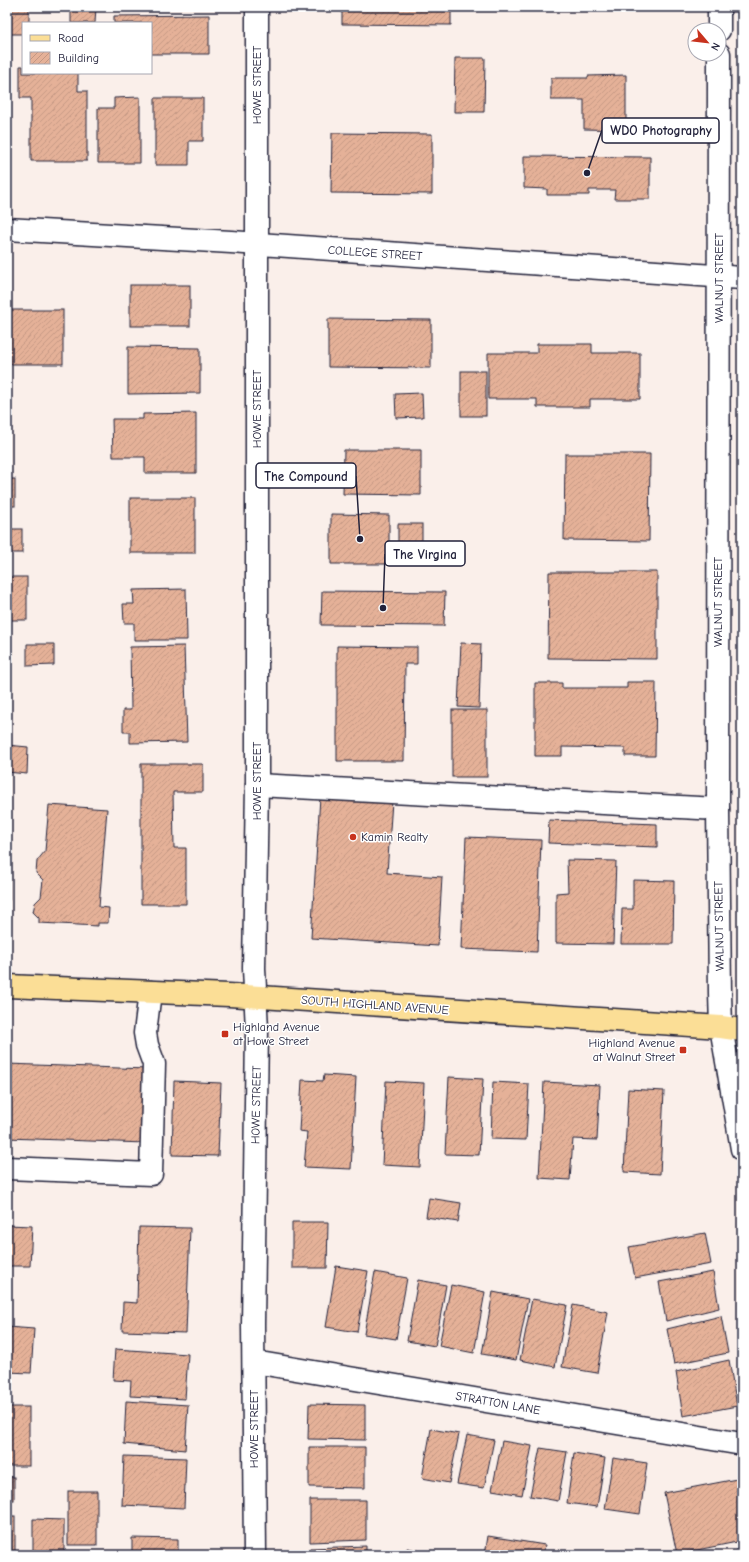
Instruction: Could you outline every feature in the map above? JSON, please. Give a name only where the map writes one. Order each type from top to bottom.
[{"type":"main road","name":"SOUTH HIGHLAND AVENUE","points":[[7,986],[256,997],[721,1027],[742,1030]]},
{"type":"street","name":"HOWE STREET","points":[[255,1555],[254,1362],[257,1030],[254,968],[257,785],[257,7]]},
{"type":"street","points":[[719,7],[719,22]]},
{"type":"street","name":"WALNUT STREET","points":[[719,62],[718,809],[721,1027],[742,1149]]},
{"type":"street","name":"COLLEGE STREET","points":[[7,228],[742,278]]},
{"type":"street","points":[[257,785],[718,809]]},
{"type":"street","points":[[7,1168],[151,1174],[154,1064],[147,1045],[145,1033],[150,992]]},
{"type":"street","name":"STRATTON LANE","points":[[254,1362],[742,1444]]},
{"type":"building","points":[[7,7],[29,7],[29,22],[22,22],[22,34],[7,34]]},
{"type":"building","points":[[71,7],[96,7],[95,22],[71,22]]},
{"type":"building","points":[[342,7],[451,7],[451,25],[342,24]]},
{"type":"building","points":[[209,15],[209,54],[152,54],[152,22],[114,22],[114,16]]},
{"type":"building","points":[[455,58],[485,58],[484,112],[454,112]]},
{"type":"building","points":[[20,66],[22,66],[22,74],[78,74],[78,91],[87,91],[87,161],[31,161],[31,98],[20,98]]},
{"type":"building","points":[[626,75],[626,130],[584,129],[584,100],[551,100],[551,78],[588,78],[588,76]]},
{"type":"building","points":[[140,97],[140,163],[98,163],[98,108],[114,108],[114,98]]},
{"type":"building","points":[[155,98],[203,98],[203,141],[189,141],[189,165],[155,165]]},
{"type":"building","points":[[332,133],[432,134],[432,194],[331,193]]},
{"type":"building","points":[[524,156],[650,157],[650,199],[614,199],[615,190],[589,190],[589,195],[547,195],[547,189],[524,188]]},
{"type":"building","points":[[130,285],[190,285],[190,326],[130,326]]},
{"type":"building","points":[[7,310],[63,310],[63,364],[7,364]]},
{"type":"building","points":[[328,319],[431,320],[431,368],[328,367]]},
{"type":"building","points":[[537,344],[592,344],[592,353],[640,353],[640,399],[590,399],[590,407],[537,407],[537,399],[488,399],[488,353],[537,353]]},
{"type":"building","points":[[128,347],[200,348],[200,393],[128,394]]},
{"type":"building","points":[[461,371],[486,371],[486,416],[461,416]]},
{"type":"building","points":[[422,393],[423,417],[396,418],[395,394]]},
{"type":"building","points":[[196,413],[196,473],[145,473],[145,457],[113,457],[112,419],[143,419],[143,414]]},
{"type":"building","points":[[344,450],[421,450],[421,495],[343,494]]},
{"type":"building","points":[[565,454],[650,454],[649,541],[564,540]]},
{"type":"building","points":[[7,479],[15,479],[15,506],[7,506]]},
{"type":"building","points":[[130,498],[195,498],[195,553],[130,553]]},
{"type":"building","points":[[331,514],[389,515],[389,564],[331,564]]},
{"type":"building","points":[[398,524],[422,524],[422,550],[398,550]]},
{"type":"building","points":[[7,529],[22,529],[22,553],[7,553]]},
{"type":"building","points":[[549,572],[657,572],[657,659],[548,658]]},
{"type":"building","points":[[7,577],[27,577],[27,620],[7,620]]},
{"type":"building","points":[[186,589],[187,640],[134,640],[134,623],[124,623],[123,604],[134,604],[133,590]]},
{"type":"building","points":[[322,591],[445,592],[444,626],[321,625]]},
{"type":"building","points":[[461,643],[481,644],[479,708],[458,707]]},
{"type":"building","points":[[27,644],[54,644],[54,665],[27,666]]},
{"type":"building","points":[[184,646],[187,742],[130,743],[130,732],[123,732],[123,710],[131,710],[130,647]]},
{"type":"building","points":[[337,646],[417,647],[417,664],[405,664],[404,761],[337,761]]},
{"type":"building","points":[[627,682],[656,682],[655,756],[625,756],[625,748],[562,747],[562,756],[535,756],[535,683],[562,683],[562,688],[627,688]]},
{"type":"building","points":[[452,710],[487,710],[487,777],[452,777]]},
{"type":"building","points":[[7,745],[28,747],[27,774],[7,772]]},
{"type":"building","points":[[141,764],[203,764],[203,792],[173,792],[174,848],[186,848],[186,904],[141,904]]},
{"type":"building","name":"Kamin Realty","points":[[320,797],[392,801],[387,873],[442,877],[438,946],[311,938]]},
{"type":"building","points":[[49,805],[107,809],[99,907],[109,908],[108,923],[98,923],[98,926],[39,923],[39,918],[33,912],[35,903],[41,897],[43,880],[36,873],[37,861],[45,851]]},
{"type":"building","points":[[549,820],[657,824],[657,847],[548,843]]},
{"type":"building","points":[[7,837],[9,837],[9,900],[7,900]]},
{"type":"building","points":[[466,837],[541,840],[537,952],[461,949]]},
{"type":"building","points":[[567,860],[616,861],[613,944],[556,943],[556,893],[568,892]]},
{"type":"building","points":[[633,880],[674,881],[673,944],[621,944],[622,909],[633,909]]},
{"type":"building","points":[[7,1064],[147,1069],[145,1143],[7,1138]]},
{"type":"building","points":[[324,1075],[356,1077],[351,1169],[304,1167],[307,1132],[299,1131],[302,1080],[323,1081]]},
{"type":"building","points":[[449,1077],[483,1079],[479,1155],[445,1154]]},
{"type":"building","points":[[174,1081],[221,1083],[218,1156],[172,1155]]},
{"type":"building","points":[[386,1081],[424,1083],[420,1167],[382,1165]]},
{"type":"building","points":[[493,1082],[529,1084],[526,1140],[491,1139]]},
{"type":"building","points":[[544,1082],[600,1085],[597,1140],[573,1139],[570,1180],[539,1178]]},
{"type":"building","points":[[628,1089],[664,1091],[660,1174],[624,1172]]},
{"type":"building","points":[[429,1198],[461,1203],[458,1222],[426,1217]]},
{"type":"building","points":[[292,1222],[328,1222],[327,1268],[292,1268]]},
{"type":"building","points":[[7,1225],[32,1226],[30,1266],[7,1266]]},
{"type":"building","points":[[139,1227],[190,1228],[186,1333],[122,1331],[123,1302],[137,1303]]},
{"type":"building","points":[[705,1233],[711,1264],[635,1278],[629,1247]]},
{"type":"building","points":[[336,1266],[368,1271],[357,1332],[326,1327]]},
{"type":"building","points":[[375,1272],[407,1278],[396,1339],[364,1334]]},
{"type":"building","points":[[713,1272],[719,1308],[666,1321],[659,1282]]},
{"type":"building","points":[[418,1280],[446,1285],[435,1346],[407,1341]]},
{"type":"building","points":[[451,1285],[485,1292],[474,1353],[439,1346]]},
{"type":"building","points":[[493,1292],[528,1299],[516,1360],[482,1354]]},
{"type":"building","points":[[532,1299],[567,1305],[555,1367],[520,1360]]},
{"type":"building","points":[[573,1305],[608,1312],[597,1373],[562,1367]]},
{"type":"building","points":[[721,1316],[728,1353],[674,1364],[667,1329]]},
{"type":"building","points":[[7,1327],[34,1329],[31,1373],[7,1372]]},
{"type":"building","points":[[115,1349],[188,1354],[185,1399],[130,1396],[131,1381],[113,1380]]},
{"type":"building","points":[[729,1360],[737,1406],[683,1416],[676,1372]]},
{"type":"building","points":[[126,1401],[188,1405],[185,1450],[124,1444]]},
{"type":"building","points":[[309,1404],[365,1405],[365,1440],[308,1439]]},
{"type":"building","points":[[7,1407],[29,1407],[29,1466],[7,1466]]},
{"type":"building","points":[[431,1429],[459,1434],[449,1483],[422,1478]]},
{"type":"building","points":[[467,1435],[494,1440],[484,1488],[457,1484]]},
{"type":"building","points":[[502,1441],[532,1446],[522,1495],[492,1490]]},
{"type":"building","points":[[309,1447],[365,1447],[365,1488],[309,1487]]},
{"type":"building","points":[[540,1448],[567,1452],[558,1501],[530,1496]]},
{"type":"building","points":[[574,1453],[605,1458],[597,1507],[567,1503]]},
{"type":"building","points":[[124,1456],[186,1458],[184,1508],[122,1505]]},
{"type":"building","points":[[613,1458],[647,1463],[640,1514],[605,1509]]},
{"type":"building","points":[[7,1477],[14,1477],[14,1500],[7,1500]]},
{"type":"building","points":[[742,1478],[742,1541],[677,1554],[664,1493]]},
{"type":"building","points":[[68,1491],[97,1491],[97,1545],[68,1545]]},
{"type":"building","points":[[310,1500],[366,1500],[366,1540],[310,1542]]},
{"type":"building","points":[[7,1516],[15,1516],[15,1555],[7,1555]]},
{"type":"building","points":[[33,1519],[64,1520],[64,1555],[33,1555]]},
{"type":"building","points":[[488,1536],[545,1545],[543,1555],[485,1555]]},
{"type":"building","points":[[132,1538],[178,1539],[178,1555],[132,1555]]},
{"type":"building","points":[[366,1546],[366,1555],[310,1555],[310,1548]]},
{"type":"building","points":[[407,1548],[436,1554],[436,1555],[405,1555]]},
{"type":"place","name":"WDO Photography","points":[[587,173]]},
{"type":"place","name":"The Compound","points":[[360,539]]},
{"type":"place","name":"The Virgina","points":[[383,608]]},
{"type":"place","name":"Kamin Realty","points":[[353,837]]},
{"type":"place","name":"Highland Avenue at Howe Street","points":[[225,1034]]},
{"type":"place","name":"Highland Avenue at Walnut Street","points":[[683,1050]]}]
